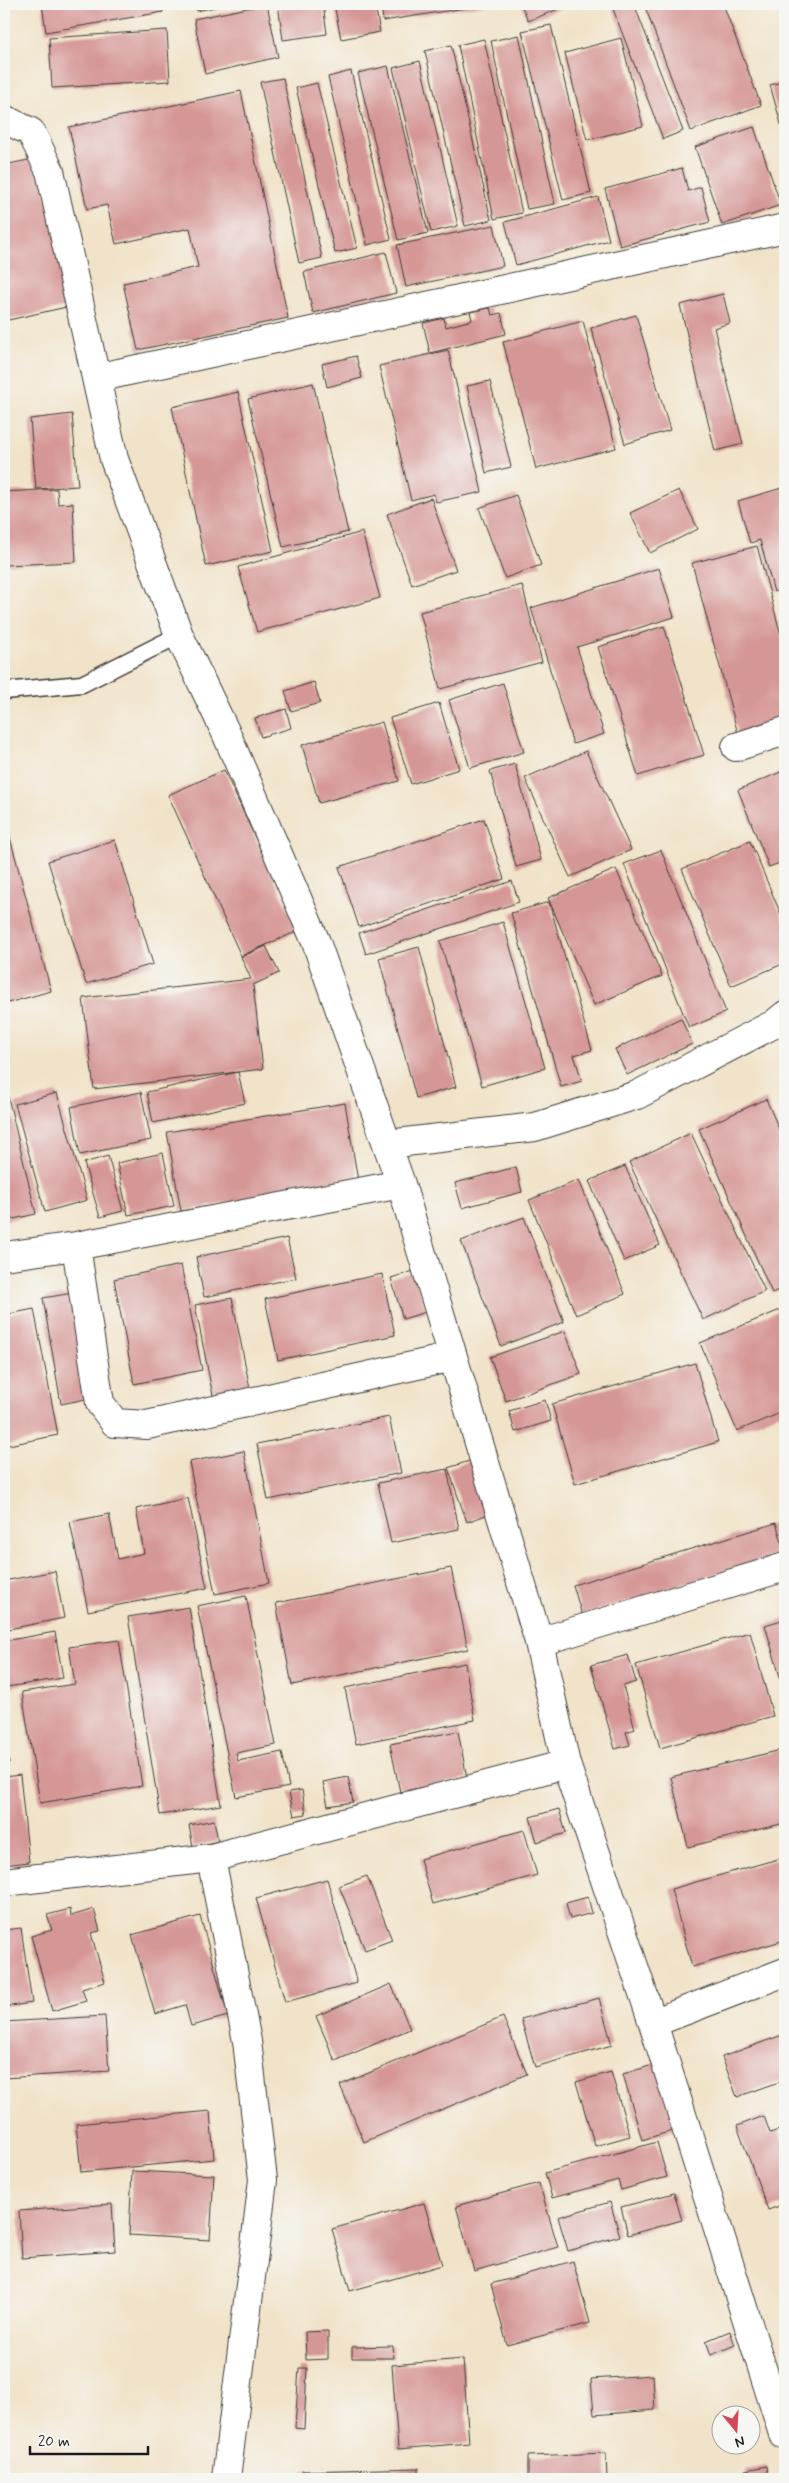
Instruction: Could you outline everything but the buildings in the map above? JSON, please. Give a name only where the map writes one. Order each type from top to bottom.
[{"type":"street","points":[[4,119],[31,132],[50,171],[114,459],[179,635],[226,733],[316,942],[388,1144],[539,1642],[566,1764],[653,2023],[783,2434]]},
{"type":"street","points":[[96,378],[785,228]]},
{"type":"street","points":[[736,747],[785,731]]},
{"type":"street","points":[[388,1144],[535,1127],[637,1095],[774,1024],[785,1015]]},
{"type":"street","points":[[4,1256],[76,1246],[401,1184]]},
{"type":"street","points":[[76,1246],[100,1403],[115,1423],[147,1424],[453,1357]]},
{"type":"street","points":[[539,1642],[785,1567]]},
{"type":"street","points":[[4,1882],[211,1858],[566,1764]]},
{"type":"street","points":[[211,1858],[247,2041],[263,2180],[226,2479]]},
{"type":"street","points":[[653,2023],[785,1972]]},
{"type":"lane","points":[[4,692],[82,684],[179,635]]}]
